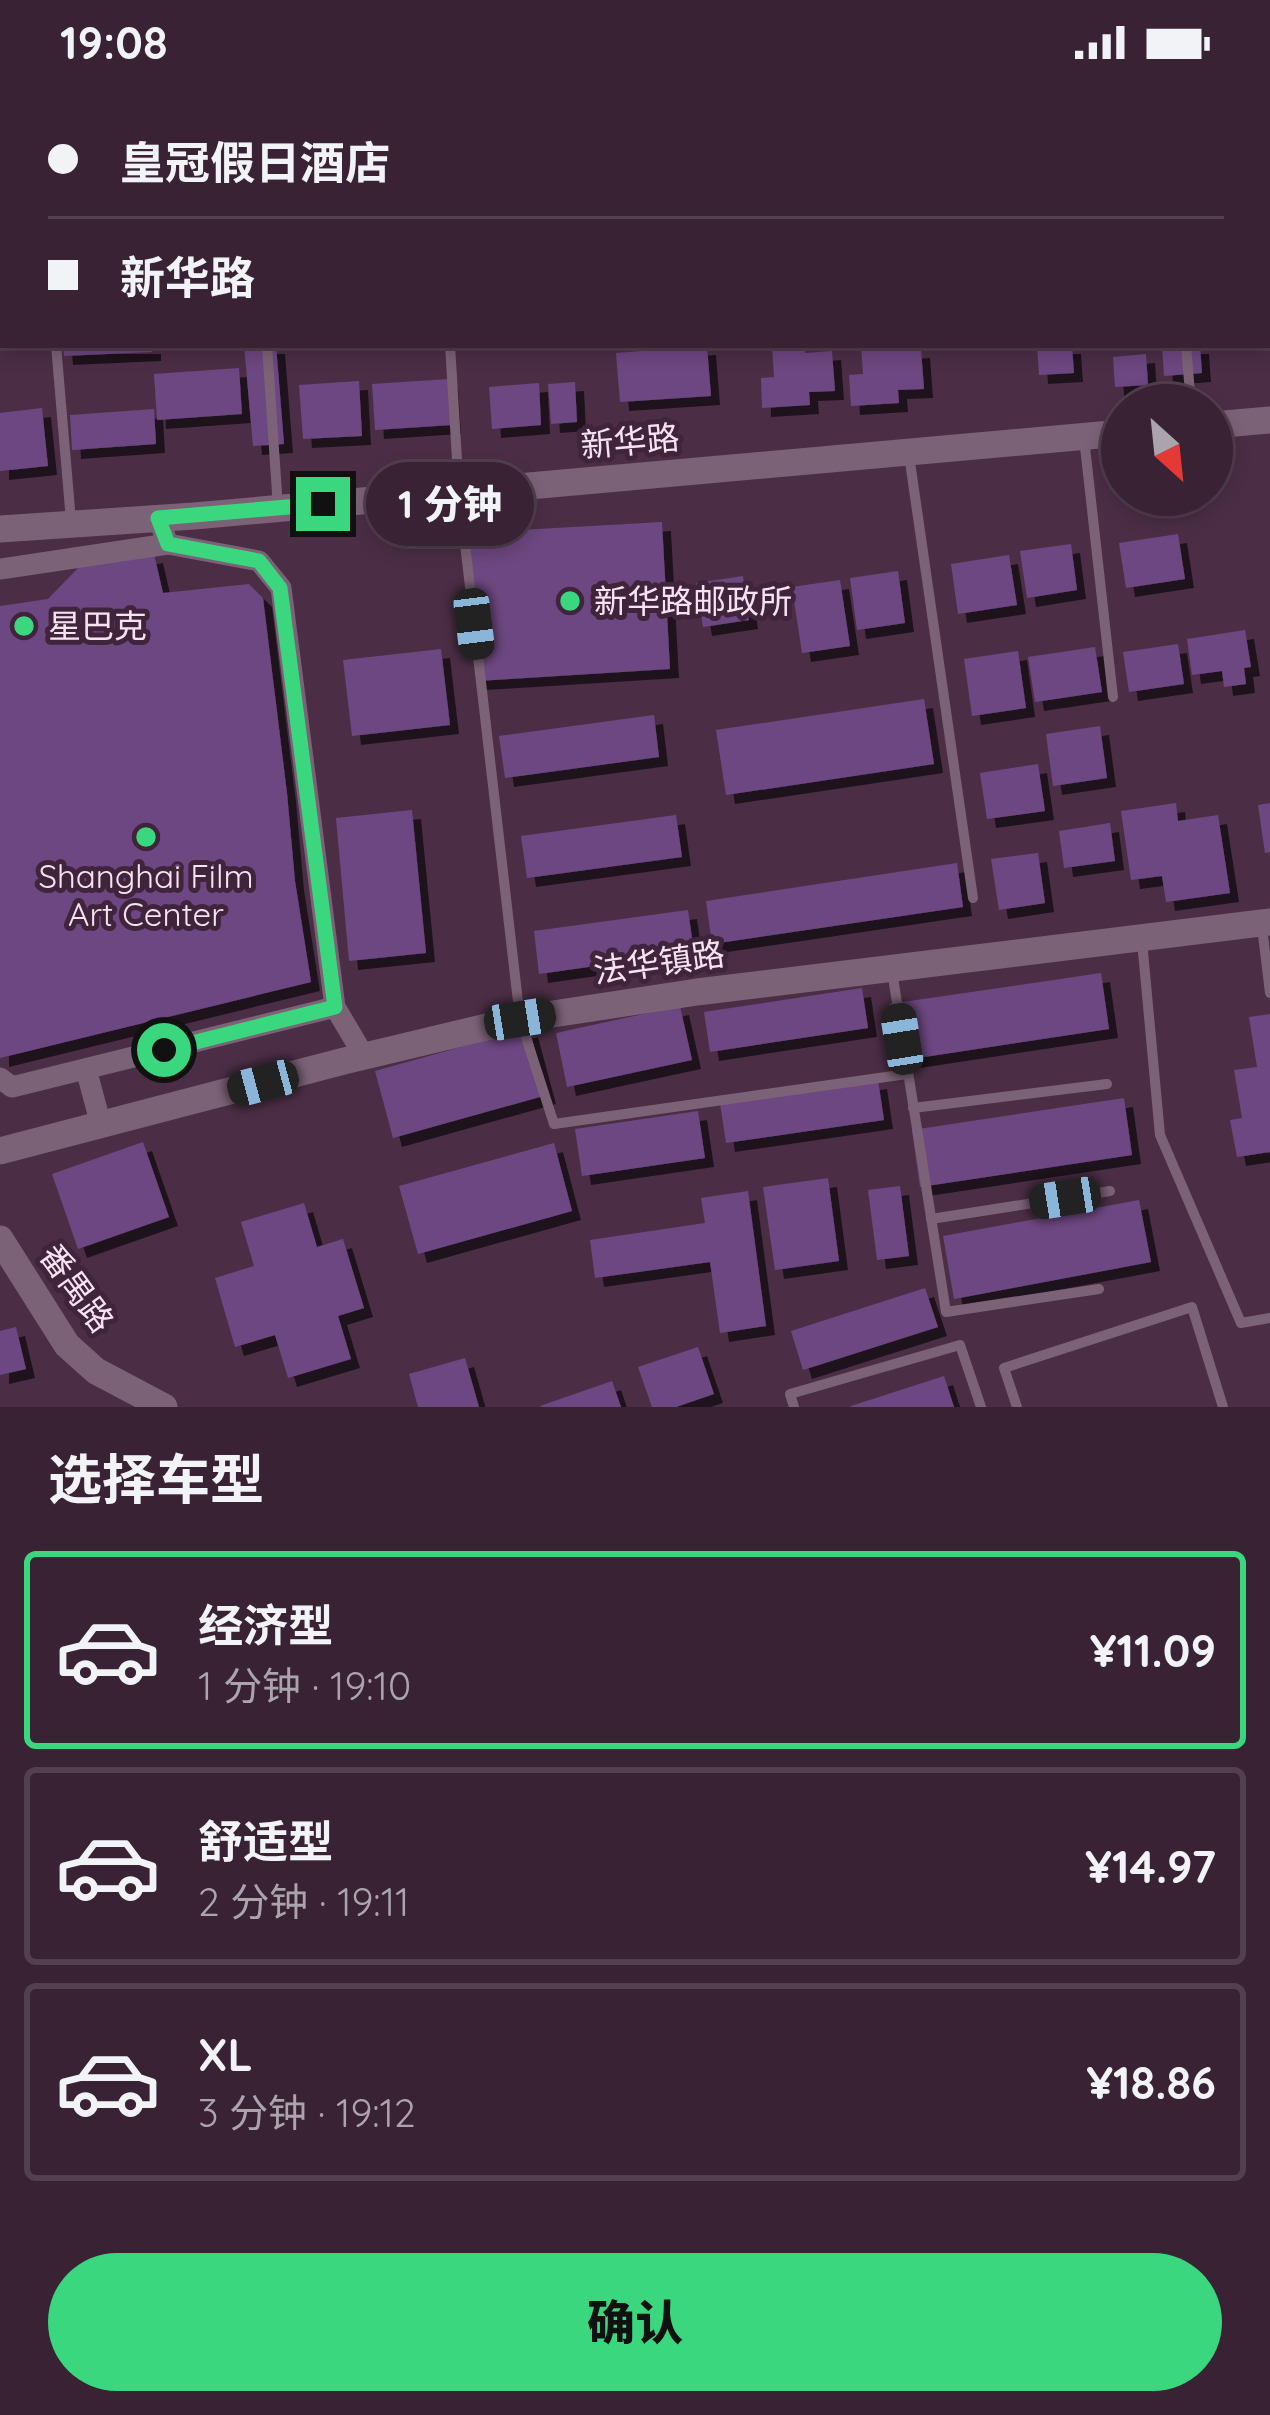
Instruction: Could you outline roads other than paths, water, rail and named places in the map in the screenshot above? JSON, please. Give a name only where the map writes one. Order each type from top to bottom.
[{"type":"street","points":[[1233,423],[1270,420]]},
{"type":"street","name":"新华路","points":[[0,529],[71,524],[163,531],[278,508],[1101,435]]},
{"type":"street","points":[[0,569],[163,531],[259,561],[280,588],[335,1007],[364,1056]]},
{"type":"street","name":"法华镇路","points":[[0,1151],[520,1019],[697,992],[1266,923]]},
{"type":"street","points":[[0,1078],[12,1088],[335,1007]]},
{"type":"street","points":[[86,1069],[100,1125]]},
{"type":"street","name":"番禺路","points":[[0,1239],[67,1345],[96,1371],[164,1407]]},
{"type":"lane","points":[[56,348],[71,524]]},
{"type":"lane","points":[[267,348],[278,508]]},
{"type":"lane","points":[[450,348],[459,492],[520,1019],[554,1124],[907,1074]]},
{"type":"lane","points":[[1186,348],[1189,384]]},
{"type":"lane","points":[[1084,436],[1113,697]]},
{"type":"lane","points":[[909,452],[973,898]]},
{"type":"lane","points":[[1266,923],[1270,993]]},
{"type":"lane","points":[[1142,939],[1160,1135],[1241,1323],[1270,1318]]},
{"type":"lane","points":[[891,968],[946,1312],[1099,1288]]},
{"type":"lane","points":[[913,1108],[1107,1084]]},
{"type":"lane","points":[[932,1219],[1110,1191]]},
{"type":"lane","points":[[1017,1407],[1004,1368],[1192,1307],[1223,1407]]},
{"type":"lane","points":[[794,1407],[790,1394],[960,1345],[981,1407]]},
{"type":"place","name":"新华路邮政所","points":[[570,601]]},
{"type":"place","name":"星巴克","points":[[24,626]]},
{"type":"place","name":"Shanghai Film Art Center","points":[[146,837]]}]
